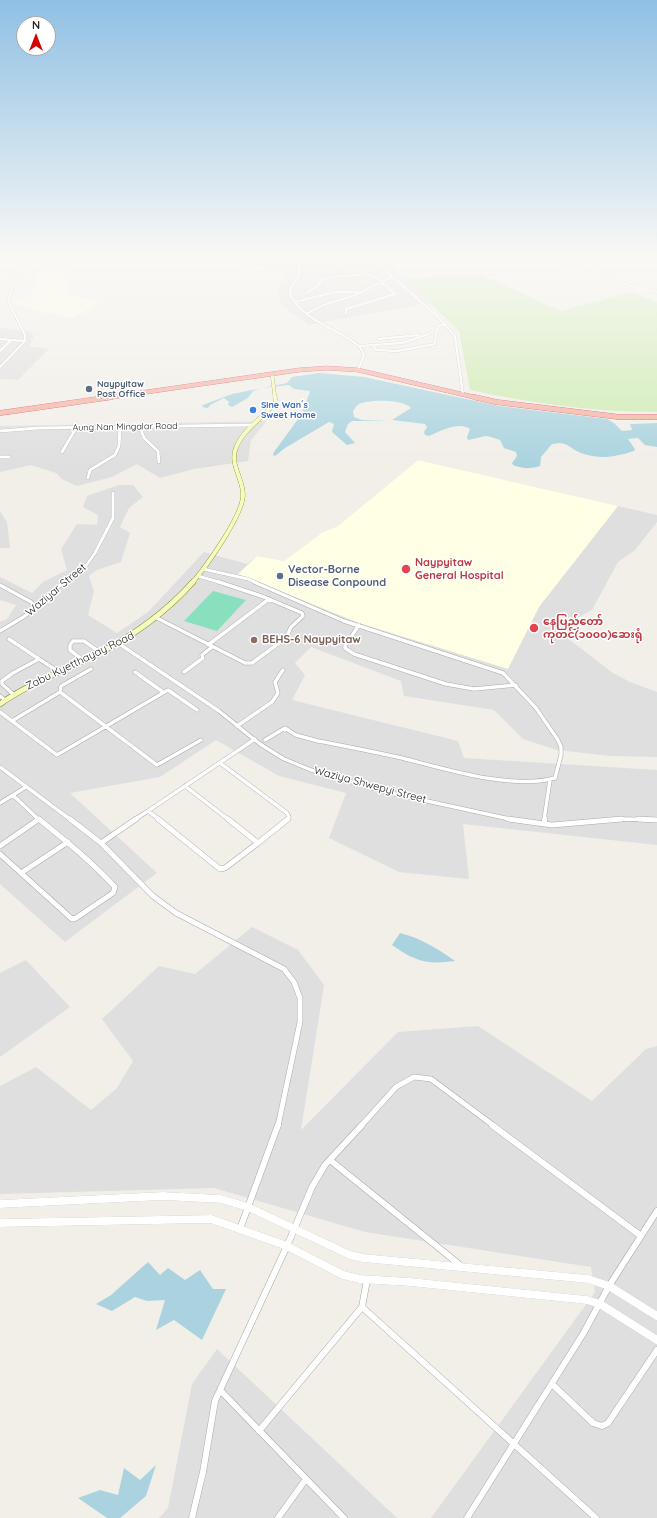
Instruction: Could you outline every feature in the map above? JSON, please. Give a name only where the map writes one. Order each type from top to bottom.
[{"type":"highway","points":[[0,413],[318,368],[358,370],[514,404],[624,417],[657,417]]},
{"type":"main road","name":"Zabu Kyetthayay Road","points":[[0,704],[14,694],[101,653],[140,630],[176,599],[198,576],[237,512],[243,498],[242,485],[235,462],[235,450],[241,438],[251,426],[272,408],[276,402],[272,374]]},
{"type":"street","points":[[0,367],[25,341],[25,335],[20,325]]},
{"type":"street","points":[[323,325],[360,346],[364,351],[364,357],[358,370]]},
{"type":"street","points":[[373,346],[376,350],[384,352],[435,344],[439,326],[442,325]]},
{"type":"street","points":[[446,325],[455,336],[463,394]]},
{"type":"street","points":[[378,340],[429,334],[436,336]]},
{"type":"street","points":[[360,346],[402,343],[429,334]]},
{"type":"street","points":[[0,339],[25,341]]},
{"type":"street","points":[[0,351],[12,340]]},
{"type":"street","name":"Aung Nan Mingalar Road","points":[[0,431],[120,427],[251,426]]},
{"type":"street","points":[[88,478],[87,475],[89,470],[114,456],[117,449],[120,427]]},
{"type":"street","points":[[140,427],[144,438],[160,453],[159,462]]},
{"type":"street","points":[[62,452],[76,428]]},
{"type":"street","points":[[0,457],[9,457]]},
{"type":"street","name":"Waziyar Street","points":[[0,631],[16,623],[61,584],[80,572],[95,553],[113,518],[113,493]]},
{"type":"street","points":[[203,569],[248,579],[344,621],[497,670],[503,673],[516,685],[547,722],[558,738],[561,747],[555,778],[534,782],[486,777],[318,741],[296,735],[285,728],[265,740]]},
{"type":"street","points":[[155,617],[245,663],[252,663],[286,638],[291,627],[303,616],[302,613],[269,599],[228,584],[198,576]]},
{"type":"street","points":[[0,585],[31,602],[35,607]]},
{"type":"street","points":[[184,672],[203,658],[202,655],[210,646],[269,599]]},
{"type":"street","points":[[359,626],[352,632],[345,646],[348,652],[446,684],[474,689],[516,685]]},
{"type":"street","points":[[9,639],[59,672]]},
{"type":"street","points":[[84,661],[70,650],[70,645],[73,642],[84,641],[101,653]]},
{"type":"street","name":"Waziya Shwepyi Street","points":[[118,643],[218,711],[284,759],[311,770],[348,782],[511,820],[552,825],[626,819],[657,820]]},
{"type":"street","points":[[14,694],[2,684],[2,681],[12,673],[39,659]]},
{"type":"street","points":[[12,721],[60,692],[61,686],[91,669]]},
{"type":"street","points":[[237,726],[272,702],[278,692],[275,682],[283,670]]},
{"type":"street","points":[[135,672],[163,692]]},
{"type":"street","points":[[0,712],[57,755],[168,690],[197,710]]},
{"type":"street","points":[[60,692],[107,726],[157,766],[201,740]]},
{"type":"street","points":[[0,696],[5,700]]},
{"type":"street","points":[[101,843],[255,739]]},
{"type":"street","points":[[148,810],[215,867],[220,869],[225,868],[288,821],[289,817],[287,813],[220,763]]},
{"type":"street","points":[[0,767],[101,843],[164,905],[176,913],[284,969],[298,989],[300,998],[300,1022],[277,1131],[240,1229]]},
{"type":"street","points":[[544,824],[550,780]]},
{"type":"street","points":[[185,786],[258,843]]},
{"type":"street","points":[[0,803],[26,787]]},
{"type":"street","points":[[0,854],[72,919],[76,918],[114,892],[115,887],[108,879],[68,842],[40,820],[13,795]]},
{"type":"street","points":[[0,846],[40,820]]},
{"type":"street","points":[[21,874],[68,842]]},
{"type":"street","points":[[192,1518],[204,1472],[216,1401],[287,1246],[312,1187],[330,1160],[396,1088],[414,1077],[431,1079],[641,1236]]},
{"type":"street","points":[[330,1160],[461,1266]]},
{"type":"street","points":[[0,1204],[163,1196],[221,1199],[248,1207],[350,1255],[363,1258],[588,1279],[609,1286],[657,1316]]},
{"type":"street","points":[[467,1518],[583,1334],[609,1286],[657,1211]]},
{"type":"street","points":[[0,1223],[211,1219],[287,1246],[343,1275],[367,1280],[587,1300],[600,1304],[657,1340]]},
{"type":"street","points":[[259,1430],[362,1307],[367,1280]]},
{"type":"street","points":[[362,1307],[596,1518]]},
{"type":"street","points":[[552,1384],[593,1423],[602,1426],[608,1423],[657,1350]]},
{"type":"street","points":[[220,1390],[344,1518]]},
{"type":"street","points":[[278,1518],[306,1480]]},
{"type":"shaded area","points":[[0,328],[30,331],[34,336],[29,346],[49,349],[18,380],[0,379]]},
{"type":"shaded area","points":[[267,421],[251,440],[248,461],[194,469],[160,478],[137,464],[112,477],[77,486],[62,479],[56,473],[31,465],[0,472],[0,426]]},
{"type":"shaded area","points":[[418,460],[657,515],[657,522],[635,550],[618,562],[592,610],[558,631],[613,673],[630,682],[657,692],[657,757],[611,756],[557,750],[523,739],[494,710],[404,696],[401,681],[311,647],[295,663],[305,675],[292,700],[458,741],[464,758],[657,770],[657,845],[463,824],[469,879],[399,872],[329,838],[346,793],[279,776],[216,740],[160,777],[70,793],[157,873],[65,942],[0,884],[0,622],[7,619],[16,605],[0,600],[0,577],[32,593],[43,582],[67,570],[61,549],[77,524],[97,525],[98,515],[83,507],[87,496],[119,485],[133,485],[143,497],[129,508],[120,527],[130,533],[121,562],[97,570],[89,576],[94,591],[88,615],[117,633],[148,612],[204,552],[247,564],[257,556],[284,561],[323,532],[338,526]]},
{"type":"shaded area","name":"Naypyitaw General Hospital","points":[[418,460],[618,506],[539,607],[508,669],[359,623],[238,574],[257,556],[284,561],[323,532],[338,526]]},
{"type":"shaded area","points":[[0,511],[7,522],[10,548],[0,548]]},
{"type":"shaded area","points":[[252,927],[298,950],[324,985],[301,1130],[398,1032],[478,1026],[592,1101],[646,1049],[657,1046],[657,1518],[431,1518],[595,1292],[591,1267],[365,1232],[214,1188],[0,1194],[0,1086],[36,1067],[91,1110],[117,1088],[133,1061],[102,1019],[159,966],[195,974]]},
{"type":"shaded area","points":[[26,960],[70,1007],[0,1057],[0,973]]},
{"type":"shaded area","points":[[217,1349],[397,1518],[159,1518],[168,1508],[192,1384]]},
{"type":"green space","points":[[452,325],[657,325],[657,412],[633,412],[563,406],[470,390],[459,331]]},
{"type":"green space","points":[[213,591],[246,600],[217,631],[184,621]]},
{"type":"water","points":[[319,373],[364,377],[499,406],[607,419],[614,423],[622,431],[632,430],[630,424],[657,423],[657,447],[645,445],[638,438],[628,439],[635,449],[634,451],[620,455],[601,457],[581,453],[565,444],[558,443],[552,444],[541,457],[540,466],[524,468],[513,465],[512,463],[517,456],[516,452],[504,448],[500,440],[486,436],[468,440],[467,437],[470,429],[460,426],[455,426],[429,436],[425,435],[424,432],[427,427],[425,424],[392,420],[411,408],[407,405],[394,401],[371,401],[364,402],[356,406],[353,411],[354,417],[362,420],[388,421],[352,421],[348,424],[345,432],[355,443],[347,445],[333,433],[332,431],[334,424],[329,422],[285,448],[275,456],[273,455],[274,452],[301,415],[310,392],[294,389],[289,385],[263,388],[287,383],[292,377]]},
{"type":"water","points":[[260,388],[253,391],[248,398],[232,407],[228,405],[229,402],[224,398],[210,405],[208,408],[202,407],[203,405],[232,394]]},
{"type":"water","points":[[400,933],[429,944],[455,961],[428,962],[407,955],[392,945]]},
{"type":"water","points":[[148,1262],[160,1275],[168,1268],[185,1280],[200,1270],[213,1289],[226,1289],[202,1340],[174,1320],[156,1330],[165,1300],[147,1301],[135,1297],[112,1311],[96,1304],[111,1295]]},
{"type":"water","points":[[156,1465],[146,1496],[120,1518],[107,1518],[78,1498],[100,1490],[118,1495],[124,1468],[140,1480]]},
{"type":"place","name":"Naypyitaw Post Office","points":[[89,389]]},
{"type":"place","name":"Sine Wan´s Sweet Home","points":[[253,410]]},
{"type":"place","name":"Naypyitaw General Hospital","points":[[406,569]]},
{"type":"place","name":"Vector-Borne Disease Conpound","points":[[280,576]]},
{"type":"place","name":"နေပြည်တော် ကုတင်(၁၀၀၀)ဆေးရုံ","points":[[534,628]]},
{"type":"place","name":"BEHS-6 Naypyitaw","points":[[254,640]]}]
